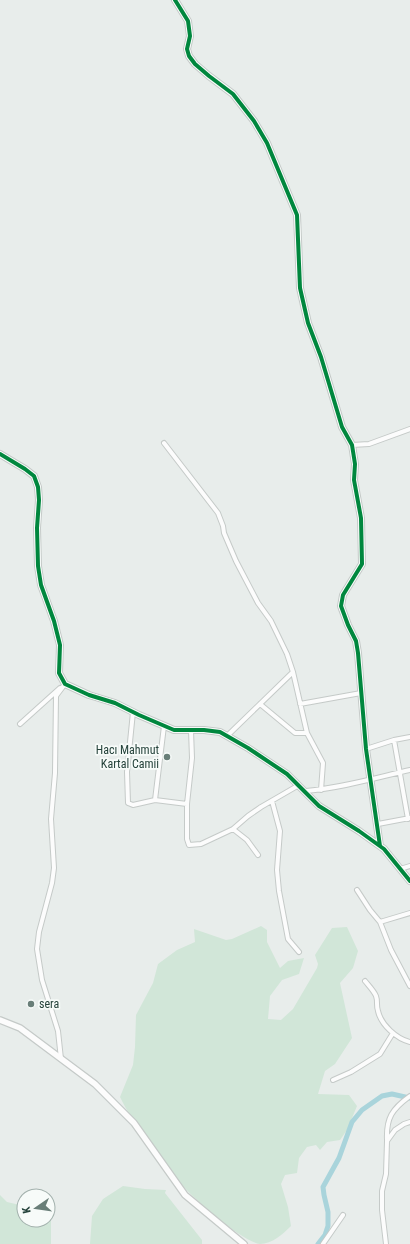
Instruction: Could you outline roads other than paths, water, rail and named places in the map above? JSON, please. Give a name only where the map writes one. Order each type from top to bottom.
[{"type":"street","points":[[175,0],[188,21],[190,36],[187,49],[189,56],[195,64],[232,94],[254,121],[267,143],[297,215],[300,288],[308,323],[322,357],[342,427],[352,445],[355,464],[354,480],[361,518],[362,564],[343,595],[341,606],[357,647],[366,749],[380,846]]},
{"type":"street","points":[[352,445],[369,444],[410,429]]},
{"type":"street","points":[[164,443],[218,513],[224,533],[236,561],[258,603],[271,621],[287,654],[293,672],[306,733],[323,763],[321,790]]},
{"type":"street","points":[[0,454],[34,476],[38,487],[38,566],[41,585],[59,639],[59,673],[65,684],[115,703],[174,730],[204,730],[220,732],[287,774],[320,806],[384,849],[410,881]]},
{"type":"street","points":[[227,736],[293,672]]},
{"type":"street","points":[[20,724],[65,684]]},
{"type":"street","points":[[61,1059],[58,1031],[42,980],[37,949],[39,932],[54,868],[51,819],[55,773],[56,696],[65,684]]},
{"type":"street","points":[[300,704],[361,693]]},
{"type":"street","points":[[260,704],[295,732],[306,733]]},
{"type":"street","points":[[133,712],[127,772],[128,803],[133,805],[154,800],[187,804]]},
{"type":"street","points":[[154,800],[164,726]]},
{"type":"street","points":[[192,730],[192,758],[187,804],[187,839],[189,846],[201,844],[233,828],[248,816],[299,785]]},
{"type":"street","points":[[366,749],[394,740],[410,737]]},
{"type":"street","points":[[378,824],[409,818],[394,740]]},
{"type":"street","points":[[306,791],[321,790],[410,770]]},
{"type":"street","points":[[272,801],[280,831],[277,870],[279,892],[288,939],[299,952]]},
{"type":"street","points":[[233,828],[246,840],[258,855]]},
{"type":"street","points":[[400,869],[410,866]]},
{"type":"street","points":[[357,890],[380,922],[391,950],[409,980],[410,986]]},
{"type":"street","points":[[380,922],[410,913]]},
{"type":"street","points":[[365,981],[377,997],[378,1011],[382,1021],[402,1041],[410,1042]]},
{"type":"street","points":[[0,1020],[20,1028],[94,1084],[134,1123],[185,1195],[244,1244]]},
{"type":"street","points":[[333,1080],[351,1072],[380,1054],[393,1033]]},
{"type":"street","points":[[386,1244],[382,1210],[382,1191],[386,1174],[386,1128],[392,1113],[400,1103],[410,1096]]},
{"type":"street","points":[[387,1140],[395,1130],[410,1122]]},
{"type":"street","points":[[323,1244],[343,1215]]},
{"type":"waterway","points":[[318,1244],[325,1235],[328,1226],[328,1212],[323,1187],[339,1158],[352,1122],[362,1110],[382,1096],[392,1094],[410,1098]]},
{"type":"place","name":"Hacı Mahmut Kartal Camii","points":[[167,757]]},
{"type":"place","name":"sera","points":[[31,1004]]}]
